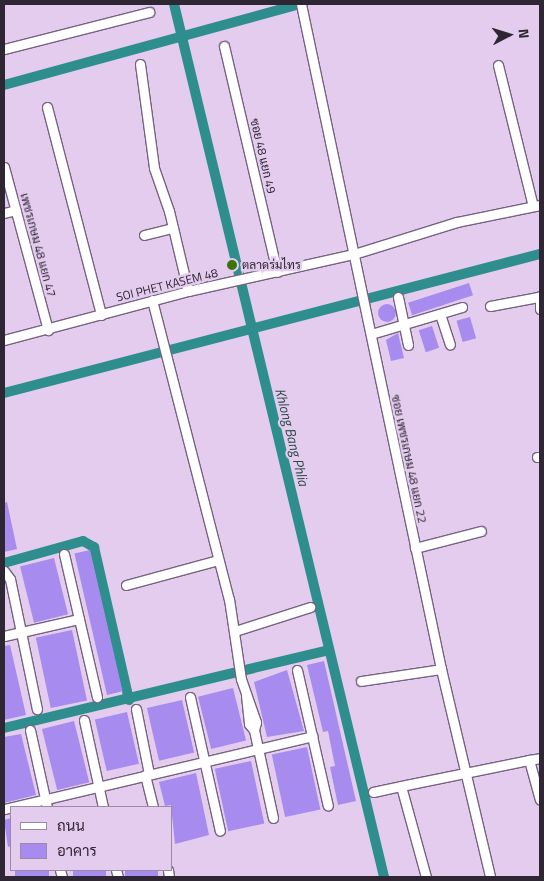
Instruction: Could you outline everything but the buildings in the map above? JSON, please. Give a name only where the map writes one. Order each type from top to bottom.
[{"type":"street","name":"ซอย เพชรเกษม 48 แยก 22","points":[[301,4],[441,669],[490,877]]},
{"type":"street","points":[[4,49],[149,12]]},
{"type":"street","name":"ซอย 48 แยก 49","points":[[224,46],[277,272]]},
{"type":"street","points":[[140,64],[154,168],[173,228],[188,291]]},
{"type":"street","points":[[498,65],[536,206]]},
{"type":"street","points":[[48,106],[101,315]]},
{"type":"street","name":"เพชรเกษม 48 แยก 47","points":[[4,167],[48,330]]},
{"type":"street","name":"SOI PHET KASEM 48","points":[[4,340],[48,330],[188,291],[240,281],[354,254],[457,222],[536,206]]},
{"type":"street","points":[[4,213],[16,210]]},
{"type":"street","points":[[144,235],[173,228]]},
{"type":"street","points":[[490,306],[539,296],[540,309]]},
{"type":"street","points":[[398,297],[408,345]]},
{"type":"street","points":[[152,300],[235,631],[241,679],[254,713],[254,730],[273,818]]},
{"type":"street","points":[[371,334],[462,307]]},
{"type":"street","points":[[440,314],[450,344]]},
{"type":"street","points":[[415,548],[481,531]]},
{"type":"street","points":[[64,554],[97,697]]},
{"type":"street","points":[[126,585],[218,560]]},
{"type":"street","points":[[5,572],[21,632],[37,709]]},
{"type":"street","points":[[235,631],[310,608]]},
{"type":"street","points":[[4,636],[79,619]]},
{"type":"street","points":[[361,681],[441,669]]},
{"type":"street","points":[[298,670],[328,806]]},
{"type":"street","points":[[190,697],[220,831]]},
{"type":"street","points":[[136,709],[153,806]]},
{"type":"street","points":[[84,720],[102,806]]},
{"type":"street","points":[[30,730],[46,803]]},
{"type":"street","points":[[21,806],[46,803],[98,787],[312,736]]},
{"type":"street","points":[[373,792],[540,758]]},
{"type":"street","points":[[529,760],[540,800]]},
{"type":"street","points":[[401,786],[426,877]]},
{"type":"waterway","name":"Khlong Bang Phlia","points":[[174,4],[384,877]]},
{"type":"waterway","points":[[4,85],[301,4]]},
{"type":"waterway","points":[[4,393],[540,254]]},
{"type":"waterway","points":[[4,563],[83,541],[94,547],[129,700]]},
{"type":"waterway","points":[[4,728],[329,650]]},
{"type":"place","name":"ตลาดร่มไทร","points":[[232,265]]}]
